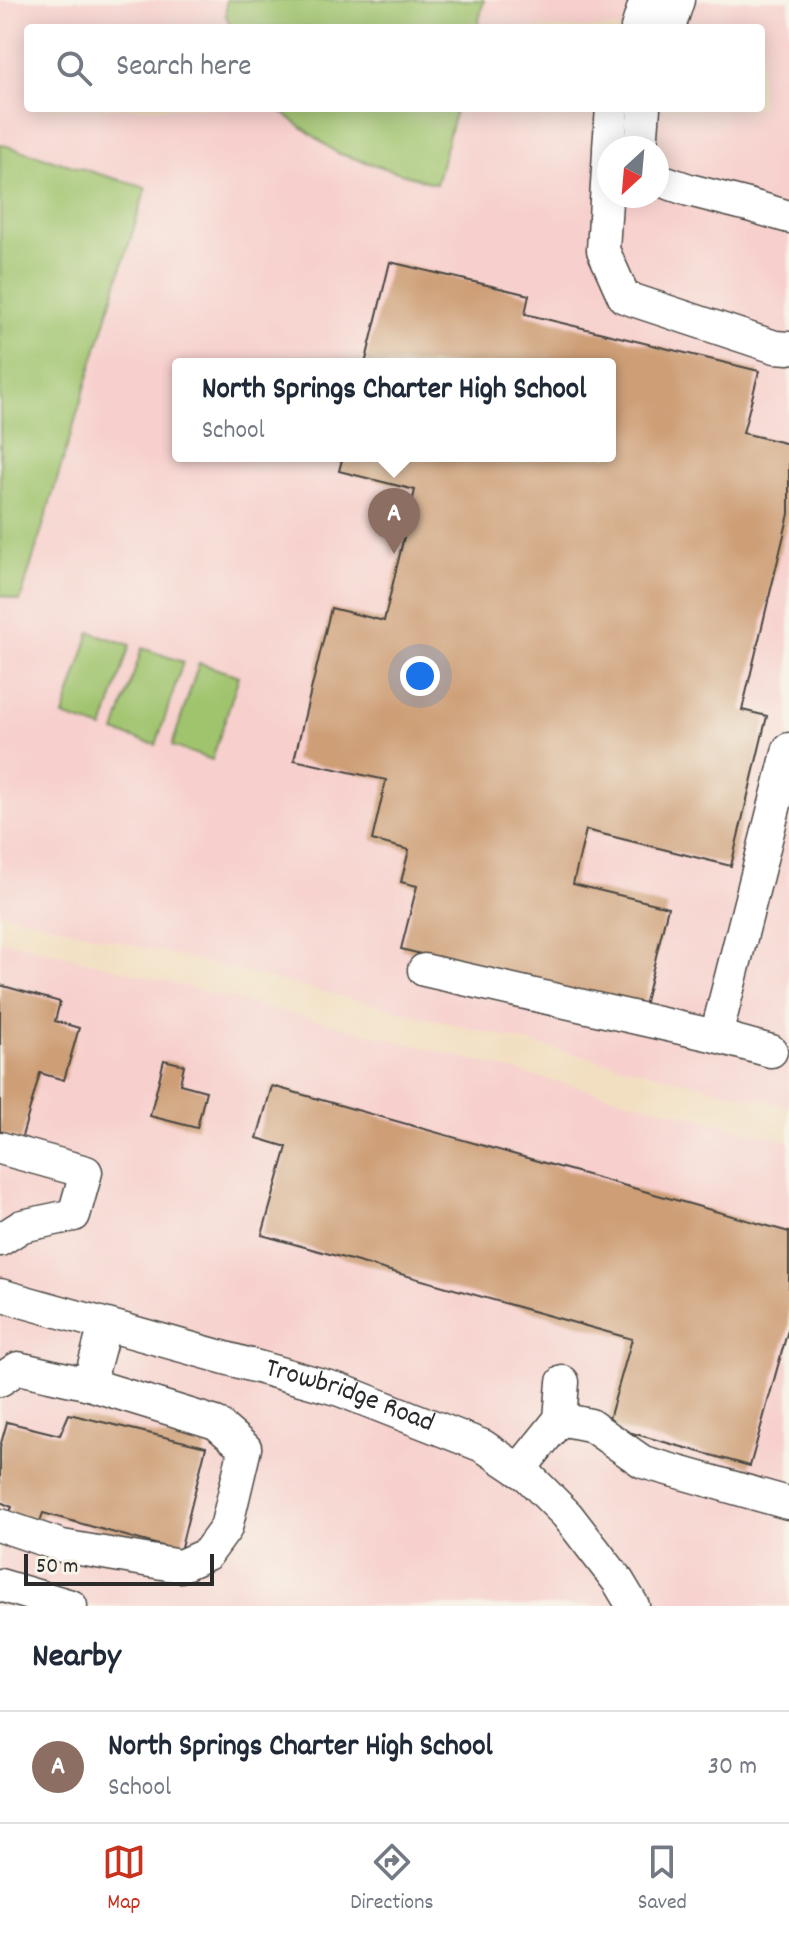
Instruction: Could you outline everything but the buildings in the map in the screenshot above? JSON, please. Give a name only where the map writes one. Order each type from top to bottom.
[{"type":"street","points":[[638,24],[646,0]]},
{"type":"street","points":[[670,24],[678,0]]},
{"type":"street","points":[[610,136],[612,112]]},
{"type":"street","points":[[642,136],[644,112]]},
{"type":"street","points":[[669,183],[789,217]]},
{"type":"street","points":[[606,208],[603,250],[624,297],[775,347],[789,348]]},
{"type":"street","points":[[716,1036],[789,749]]},
{"type":"street","points":[[424,970],[771,1051]]},
{"type":"street","points":[[0,1148],[86,1172],[74,1215],[22,1226],[0,1240]]},
{"type":"street","name":"Trowbridge Road","points":[[0,1295],[340,1390],[483,1446],[528,1476],[567,1515],[618,1581],[633,1606]]},
{"type":"street","points":[[89,1384],[105,1325]]},
{"type":"street","points":[[0,1380],[18,1368],[89,1384],[216,1423],[245,1448],[226,1528],[207,1554],[180,1566],[62,1546],[0,1525]]},
{"type":"street","points":[[519,1470],[560,1419],[563,1382]]},
{"type":"street","points":[[560,1419],[590,1425],[643,1462],[788,1503]]},
{"type":"street","points":[[0,1585],[71,1606]]},
{"type":"shaded area","points":[[0,0],[789,0],[789,1107],[0,912]]},
{"type":"shaded area","points":[[0,939],[789,1141],[789,1606],[0,1606]]},
{"type":"green space","points":[[226,0],[484,0],[478,24],[230,24],[226,16]]},
{"type":"green space","points":[[281,112],[455,112],[436,184],[337,153]]},
{"type":"green space","points":[[0,144],[146,188],[20,601],[0,595]]},
{"type":"green space","points":[[90,632],[130,645],[103,729],[63,716]]},
{"type":"green space","points":[[142,648],[183,662],[156,745],[115,732]]},
{"type":"green space","points":[[199,663],[239,676],[212,760],[172,746]]},
{"type":"place","name":"North Springs Charter High School","points":[[394,554]]}]
